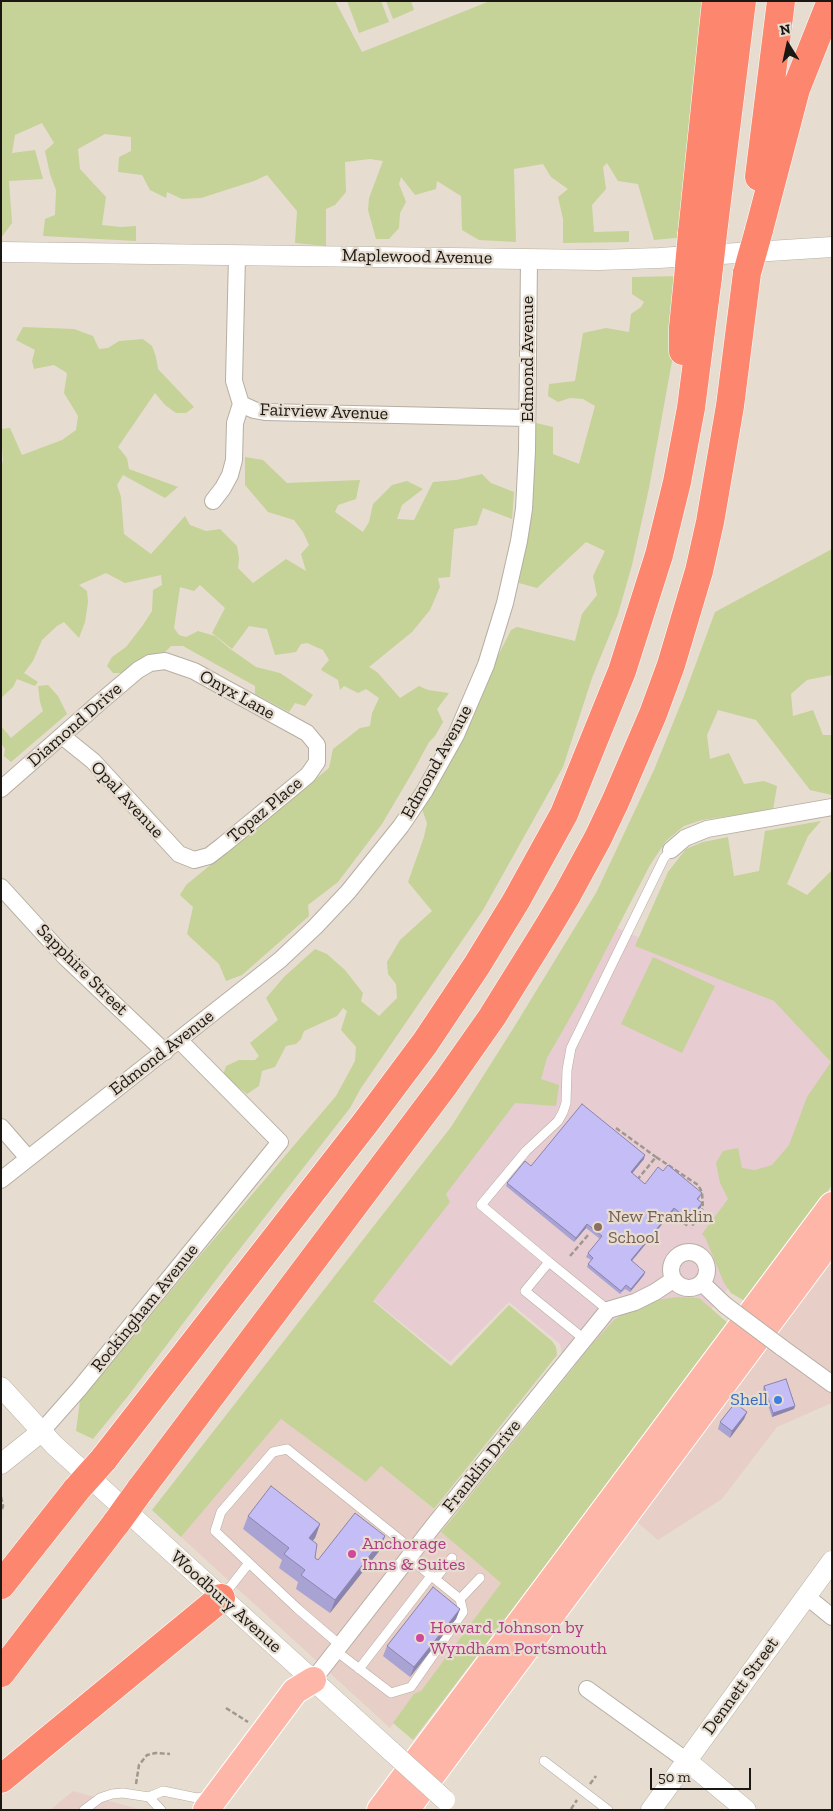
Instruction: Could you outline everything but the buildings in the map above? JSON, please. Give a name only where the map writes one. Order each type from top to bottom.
[{"type":"highway","points":[[703,233],[716,1]]},
{"type":"highway","points":[[1,1585],[77,1489],[103,1460],[366,1122],[425,1043],[477,965],[516,901],[564,814],[622,672],[659,555],[676,482],[689,417],[698,277],[703,233],[742,1]]},
{"type":"highway","points":[[1,1673],[117,1522],[450,1077],[492,1017],[553,919],[601,830],[632,765],[653,714],[685,620],[699,572],[710,522],[730,406],[747,273],[755,231],[781,1]]},
{"type":"highway","points":[[755,231],[796,89],[831,1]]},
{"type":"highway","points":[[1,1779],[222,1598]]},
{"type":"main road","points":[[380,1810],[832,1205]]},
{"type":"main road","points":[[406,1810],[832,1238]]},
{"type":"main road","points":[[217,1804],[308,1703],[313,1680]]},
{"type":"street","name":"Maplewood Avenue","points":[[1,252],[631,260],[832,247]]},
{"type":"street","name":"Fairview Avenue","points":[[237,256],[234,381],[240,404],[265,412],[527,418]]},
{"type":"street","name":"Edmond Avenue","points":[[1,1180],[280,960],[348,892],[401,826],[436,771],[471,702],[496,634],[505,603],[524,509],[528,450],[529,260]]},
{"type":"street","points":[[213,501],[230,475],[234,460],[235,423],[240,404]]},
{"type":"street","name":"Onyx Lane","points":[[150,662],[165,661],[194,671],[307,733],[317,745]]},
{"type":"street","name":"Diamond Drive","points":[[1,789],[99,702],[150,662]]},
{"type":"street","name":"Opal Avenue","points":[[62,736],[93,761],[179,854],[194,860]]},
{"type":"street","name":"Topaz Place","points":[[194,860],[209,856],[216,851],[308,775],[317,762],[317,745]]},
{"type":"street","points":[[671,850],[685,838],[707,829],[832,807]]},
{"type":"street","name":"Sapphire Street","points":[[1,887],[65,957],[165,1052]]},
{"type":"street","name":"Rockingham Avenue","points":[[1,1464],[41,1432],[79,1389],[280,1142],[180,1040]]},
{"type":"street","points":[[1,1127],[28,1158]]},
{"type":"street","points":[[689,1252],[699,1255],[706,1264],[706,1274],[702,1283],[695,1287],[684,1288],[673,1280],[670,1269],[672,1262],[682,1254],[689,1252]]},
{"type":"street","points":[[608,1310],[635,1302],[673,1280]]},
{"type":"street","points":[[702,1283],[725,1305],[832,1384]]},
{"type":"street","name":"Franklin Drive","points":[[313,1680],[608,1310]]},
{"type":"street","name":"Woodbury Avenue","points":[[1,1388],[41,1432],[450,1805]]},
{"type":"street","name":"Dennett Street","points":[[650,1810],[832,1561]]},
{"type":"street","points":[[806,1596],[832,1617]]},
{"type":"street","points":[[587,1689],[687,1761],[746,1810]]},
{"type":"lane","points":[[608,1310],[481,1205],[526,1151],[558,1121],[563,1112],[566,1103],[566,1070],[571,1048],[664,858],[671,850]]},
{"type":"lane","points":[[549,1262],[525,1291],[584,1339]]},
{"type":"lane","points":[[287,1449],[411,1555],[433,1578],[460,1599],[463,1612],[411,1687],[392,1693],[359,1669],[249,1563],[215,1531],[221,1512],[273,1452],[287,1449]]},
{"type":"lane","points":[[359,1669],[433,1578],[452,1558]]},
{"type":"lane","points":[[222,1598],[249,1563]]},
{"type":"lane","points":[[460,1599],[480,1578]]},
{"type":"lane","points":[[544,1761],[608,1810]]},
{"type":"lane","points":[[84,1810],[100,1798],[112,1794],[123,1793],[149,1797],[162,1791],[217,1804]]},
{"type":"lane","points":[[149,1797],[161,1810]]},
{"type":"path","points":[[616,1128],[698,1185],[702,1192],[703,1208],[689,1227],[671,1214]]},
{"type":"path","points":[[636,1181],[656,1156]]},
{"type":"path","points":[[570,1256],[589,1234]]},
{"type":"path","points":[[1,1497],[3,1506],[1,1512]]},
{"type":"path","points":[[226,1708],[245,1721],[252,1723]]},
{"type":"path","points":[[137,1780],[139,1765],[147,1756],[156,1753],[170,1754]]},
{"type":"shaded area","name":"New Franklin School","points":[[601,921],[773,995],[832,1057],[832,1158],[631,1410],[562,1355],[560,1344],[509,1302],[450,1362],[368,1296]]},
{"type":"shaded area","points":[[832,1259],[832,1403],[777,1427],[722,1499],[658,1540],[637,1522]]},
{"type":"shaded area","points":[[281,1419],[366,1482],[381,1466],[449,1522],[441,1532],[501,1583],[421,1691],[414,1695],[390,1728],[181,1537]]},
{"type":"shaded area","points":[[73,1791],[142,1810],[50,1810]]},
{"type":"green space","points":[[1,1],[335,1],[362,52],[490,1],[708,1],[686,237],[654,240],[638,184],[618,181],[607,163],[603,167],[606,189],[592,205],[594,232],[629,231],[629,242],[563,243],[563,219],[558,197],[568,189],[551,177],[543,164],[514,169],[516,242],[479,240],[462,230],[461,196],[437,181],[436,189],[415,195],[401,177],[399,184],[406,202],[400,213],[399,228],[389,239],[376,239],[368,210],[369,198],[383,161],[370,159],[345,162],[346,192],[335,205],[326,209],[326,246],[295,243],[297,211],[267,175],[201,198],[182,199],[167,192],[166,198],[150,190],[142,175],[118,172],[119,157],[131,151],[131,137],[105,134],[78,149],[80,169],[106,197],[102,225],[136,226],[136,241],[43,236],[45,219],[55,215],[56,190],[45,151],[54,143],[42,123],[15,135],[12,153],[35,150],[43,179],[9,181],[12,223],[1,238]]},
{"type":"green space","points":[[347,1],[381,1],[389,22],[359,33]]},
{"type":"green space","points":[[386,1],[411,1],[414,10],[393,19]]},
{"type":"green space","points":[[683,276],[676,339],[649,488],[632,565],[618,614],[592,678],[563,767],[483,910],[361,1088],[350,1108],[93,1439],[76,1431],[80,1401],[198,1258],[336,1096],[355,1061],[356,1047],[341,1030],[347,1011],[343,1008],[337,1016],[304,1031],[301,1039],[296,1044],[286,1046],[275,1067],[262,1071],[259,1086],[247,1094],[223,1075],[226,1066],[239,1060],[255,1060],[259,1056],[250,1043],[278,1020],[266,998],[284,977],[315,949],[327,954],[345,970],[363,993],[361,1001],[379,1016],[397,998],[396,984],[388,974],[387,962],[400,940],[432,911],[408,882],[427,823],[422,809],[474,715],[498,656],[511,630],[517,627],[575,641],[582,614],[597,595],[593,576],[605,551],[586,542],[537,588],[519,583],[531,508],[536,423],[553,427],[553,454],[579,464],[595,406],[583,399],[570,398],[558,402],[548,396],[549,384],[575,381],[583,333],[606,328],[629,332],[631,314],[641,307],[644,302],[632,294],[632,277]]},
{"type":"green space","points":[[23,327],[74,329],[93,336],[99,349],[108,348],[119,341],[143,339],[152,346],[158,369],[194,407],[186,413],[176,413],[165,405],[155,393],[118,447],[127,458],[129,469],[178,487],[165,498],[123,475],[117,485],[121,497],[124,534],[151,554],[185,516],[190,525],[206,531],[220,529],[237,546],[238,568],[253,583],[286,559],[306,571],[301,554],[309,545],[303,532],[294,520],[268,512],[245,485],[245,457],[263,460],[287,483],[360,480],[356,499],[338,505],[335,512],[363,532],[369,522],[373,504],[392,485],[407,481],[423,489],[402,505],[397,519],[414,520],[433,482],[456,480],[482,474],[491,483],[514,492],[512,519],[483,508],[477,525],[454,529],[450,577],[438,578],[440,587],[430,610],[412,632],[369,667],[377,672],[400,698],[419,686],[428,690],[449,693],[437,709],[443,722],[435,736],[429,742],[382,824],[338,882],[308,905],[309,916],[242,975],[226,981],[219,964],[187,934],[193,907],[180,895],[186,885],[329,768],[333,749],[360,728],[370,726],[372,713],[379,698],[366,689],[358,693],[344,686],[340,690],[338,680],[321,670],[329,660],[323,650],[307,643],[301,644],[296,652],[275,655],[267,629],[249,626],[232,649],[212,633],[225,608],[200,585],[194,591],[180,587],[174,628],[179,635],[186,637],[198,631],[215,636],[229,648],[256,667],[280,673],[313,695],[305,706],[295,703],[289,712],[255,694],[255,686],[183,646],[171,646],[164,653],[146,658],[121,673],[113,673],[107,666],[112,657],[126,647],[143,625],[152,611],[153,590],[162,585],[161,575],[125,583],[106,573],[79,585],[87,591],[88,602],[85,622],[79,638],[64,622],[57,626],[42,640],[33,661],[24,673],[38,682],[35,686],[17,679],[13,687],[1,698],[1,466],[3,461],[1,429],[10,428],[22,455],[62,440],[76,430],[78,416],[64,393],[67,373],[54,365],[34,369],[32,361],[35,350],[16,340]]},
{"type":"green space","points":[[832,549],[832,675],[807,680],[791,694],[793,716],[813,710],[823,735],[832,735],[832,795],[810,790],[756,720],[718,710],[707,735],[710,759],[729,753],[744,784],[764,781],[777,786],[773,810],[702,820],[684,826],[666,841],[650,865],[579,1002],[547,1058],[541,1079],[559,1085],[556,1106],[515,1103],[446,1194],[450,1202],[373,1301],[451,1366],[509,1305],[552,1341],[556,1347],[557,1355],[434,1509],[381,1466],[366,1482],[281,1419],[181,1537],[152,1510],[451,1127],[516,1024],[596,893],[654,770],[715,612]]},
{"type":"green space","points":[[48,685],[58,696],[67,714],[11,762],[4,756],[5,749],[1,743],[1,726],[11,738],[43,711],[38,686]]},
{"type":"green space","points":[[821,821],[808,836],[787,884],[807,895],[832,870],[832,1185],[748,1303],[731,1293],[724,1283],[705,1237],[702,1234],[728,1199],[720,1183],[716,1163],[723,1151],[738,1148],[742,1168],[755,1170],[772,1165],[789,1145],[807,1097],[831,1062],[774,1001],[635,946],[668,872],[686,849],[703,842],[728,837],[734,876],[759,871],[765,831]]},
{"type":"green space","points":[[653,957],[715,986],[682,1053],[621,1024]]},
{"type":"green space","points":[[677,1297],[699,1298],[729,1324],[413,1740],[393,1723],[414,1694],[421,1691],[501,1583],[441,1532],[594,1342],[614,1320],[632,1308],[650,1301]]},
{"type":"place","name":"New Franklin School","points":[[598,1227]]},
{"type":"place","name":"Shell","points":[[778,1400]]},
{"type":"place","name":"Anchorage Inns & Suites","points":[[352,1554]]},
{"type":"place","name":"Howard Johnson by Wyndham Portsmouth","points":[[420,1638]]}]
